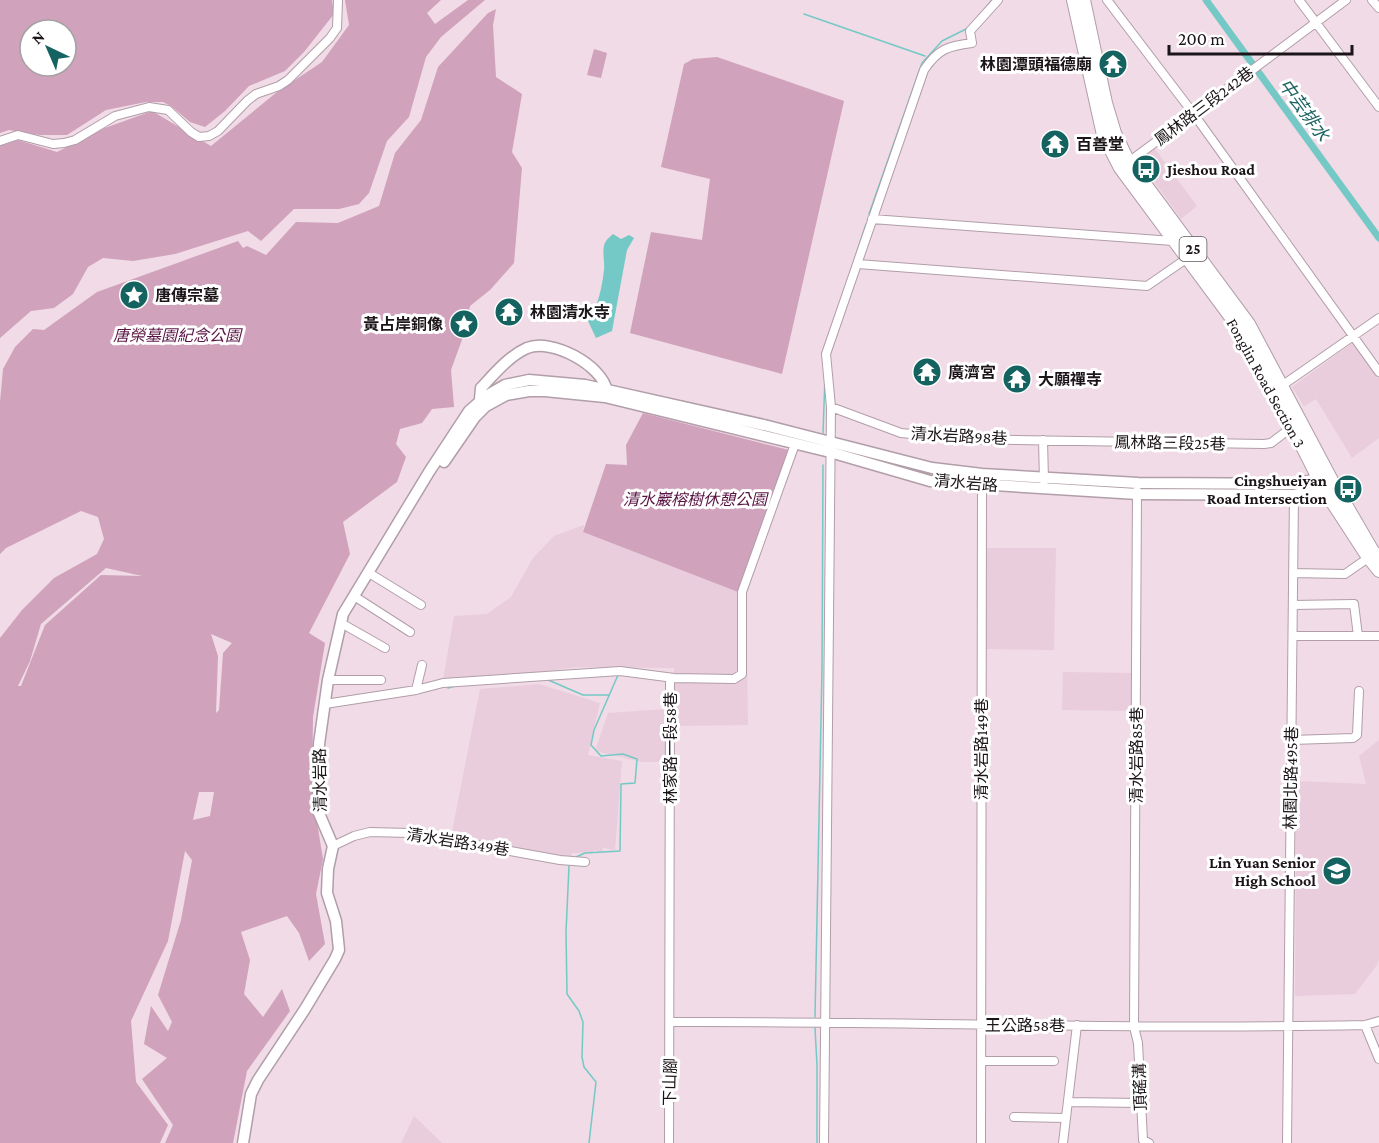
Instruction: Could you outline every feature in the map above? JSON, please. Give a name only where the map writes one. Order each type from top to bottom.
[{"type":"main road","name":"Fonglin Road Section 3","points":[[1073,0],[1103,135],[1173,242],[1240,330],[1278,388],[1292,427],[1327,483]]},
{"type":"main road","name":"Fonglin Road Section 3","points":[[1084,0],[1106,104],[1124,165],[1249,324],[1278,388],[1327,483]]},
{"type":"main road","name":"25","points":[[1327,483],[1373,551],[1379,571]]},
{"type":"street","points":[[0,141],[18,135],[53,144],[64,143],[75,140],[115,116],[149,107],[168,110],[191,132],[199,137],[209,136],[218,131],[256,94],[279,86],[288,80],[330,38],[337,28],[338,0]]},
{"type":"street","points":[[824,1143],[831,407],[826,354],[924,70],[930,61],[949,46],[972,43],[970,31],[998,0]]},
{"type":"street","points":[[1107,0],[1193,113],[1379,372]]},
{"type":"street","points":[[1299,0],[1379,107]]},
{"type":"street","name":"鳳林路三段242巷","points":[[1124,165],[1346,0]]},
{"type":"street","points":[[1372,0],[1379,8]]},
{"type":"street","points":[[872,219],[1173,242]]},
{"type":"street","points":[[858,264],[1147,286],[1186,259]]},
{"type":"street","points":[[1278,388],[1379,318]]},
{"type":"street","name":"清水岩路","points":[[333,846],[318,811],[319,744],[328,680],[343,614],[423,484],[437,473],[475,417],[483,403],[481,388],[501,366],[526,348],[537,346],[569,353],[597,371],[606,393]]},
{"type":"street","name":"清水岩路","points":[[483,403],[506,395],[529,391],[606,393],[830,447],[930,481],[982,480],[1294,495],[1327,483]]},
{"type":"street","name":"清水岩路","points":[[606,393],[795,444],[830,447]]},
{"type":"street","name":"清水岩路98巷","points":[[831,407],[901,433],[962,439],[1044,440]]},
{"type":"street","name":"鳳林路三段25巷","points":[[1044,440],[1264,444],[1271,443],[1292,427]]},
{"type":"street","points":[[1043,483],[1044,440]]},
{"type":"street","name":"林家路一段58巷","points":[[670,1022],[670,680],[674,678],[734,679],[742,674],[742,592],[795,444]]},
{"type":"street","name":"清水岩路149巷","points":[[981,1143],[982,480]]},
{"type":"street","name":"清水岩路","points":[[1138,489],[1327,483]]},
{"type":"street","name":"清水岩路85巷","points":[[1134,1027],[1138,489]]},
{"type":"street","name":"林園北路495巷","points":[[1287,1143],[1294,495]]},
{"type":"street","points":[[1293,573],[1345,574],[1374,558]]},
{"type":"street","points":[[369,573],[422,605]]},
{"type":"street","points":[[354,596],[410,632]]},
{"type":"street","points":[[1293,605],[1354,604],[1358,636]]},
{"type":"street","points":[[341,623],[385,648]]},
{"type":"street","points":[[1293,636],[1379,636]]},
{"type":"street","points":[[416,690],[422,665]]},
{"type":"street","points":[[325,704],[416,690],[443,683],[620,671],[674,678]]},
{"type":"street","points":[[328,680],[381,680]]},
{"type":"street","points":[[1292,740],[1353,738],[1357,735],[1359,691]]},
{"type":"street","name":"清水岩路349巷","points":[[333,846],[354,836],[370,832],[410,833],[560,860],[585,862]]},
{"type":"street","points":[[243,1143],[251,1094],[339,950],[336,921],[327,893],[328,869],[333,846]]},
{"type":"street","name":"王公路58巷","points":[[670,1022],[825,1021],[1134,1027],[1288,1027],[1365,1025],[1379,1022]]},
{"type":"street","name":"下山腳","points":[[669,1143],[670,1022]]},
{"type":"street","points":[[1063,1143],[1077,1025]]},
{"type":"street","points":[[1365,1025],[1379,1059]]},
{"type":"street","name":"頂磘溝","points":[[1134,1027],[1138,1043],[1143,1140],[1149,1143]]},
{"type":"street","points":[[982,1060],[1054,1061]]},
{"type":"street","points":[[1068,1102],[1140,1103]]},
{"type":"street","points":[[1014,1117],[1065,1118]]},
{"type":"shaded area","points":[[1153,146],[1197,206],[1181,219],[1137,158]]},
{"type":"shaded area","points":[[1355,341],[1379,374],[1379,438],[1352,458],[1316,399],[1304,406],[1292,387]]},
{"type":"shaded area","points":[[584,525],[583,532],[738,592],[746,600],[748,725],[676,726],[674,668],[577,667],[442,686],[454,616],[487,614],[511,597],[533,558],[554,536]]},
{"type":"shaded area","points":[[987,548],[1056,548],[1054,650],[986,649]]},
{"type":"shaded area","points":[[1063,672],[1133,673],[1132,711],[1062,710]]},
{"type":"shaded area","points":[[539,684],[600,703],[588,755],[622,761],[615,850],[603,848],[602,852],[594,850],[593,853],[572,853],[571,857],[451,837],[480,689]]},
{"type":"shaded area","points":[[666,709],[667,762],[642,762],[595,751],[608,713]]},
{"type":"shaded area","name":"Lin Yuan Senior High School","points":[[1379,740],[1379,959],[1355,994],[1295,996],[1296,781],[1366,784],[1359,756]]},
{"type":"shaded area","points":[[414,1116],[442,1143],[401,1143]]},
{"type":"green space","points":[[0,0],[332,0],[334,14],[304,52],[285,71],[249,86],[225,111],[205,127],[190,122],[163,102],[146,102],[106,110],[67,135],[40,135],[9,130],[0,133]]},
{"type":"green space","points":[[345,0],[441,0],[427,13],[435,24],[468,0],[485,0],[441,37],[426,57],[409,117],[387,141],[369,193],[359,204],[339,209],[294,209],[261,241],[248,231],[175,254],[133,261],[103,258],[88,267],[73,294],[54,308],[31,311],[0,338],[0,146],[18,140],[57,152],[105,128],[152,111],[211,146],[277,92],[322,62],[349,25]]},
{"type":"green space","name":"唐榮墓園紀念公園","points":[[496,9],[493,25],[496,77],[522,94],[512,152],[522,168],[514,263],[490,290],[470,306],[464,334],[451,370],[454,407],[432,409],[422,423],[400,429],[396,444],[406,457],[397,482],[343,522],[350,554],[309,633],[325,643],[313,717],[312,792],[323,859],[316,894],[325,944],[309,961],[299,933],[287,916],[241,932],[250,960],[244,994],[263,1017],[282,989],[290,1011],[247,1071],[233,1143],[165,1143],[173,1125],[142,1079],[167,1058],[144,1044],[151,1006],[168,1031],[172,1022],[158,995],[181,920],[192,860],[185,851],[168,941],[131,1021],[136,1082],[168,1125],[160,1143],[0,1143],[0,638],[22,610],[54,578],[97,554],[104,539],[98,517],[81,511],[6,548],[0,554],[0,402],[3,369],[15,347],[33,329],[44,330],[97,292],[238,241],[243,248],[247,246],[266,255],[296,222],[338,223],[379,206],[395,153],[421,120],[438,67],[488,13]],"holes":[[[106,568],[142,576],[101,575],[45,625],[21,686],[18,686],[30,661],[41,624]],[[211,634],[232,643],[223,653],[219,710],[216,713],[218,656]],[[199,792],[214,792],[210,816],[193,820]]]},
{"type":"green space","points":[[594,49],[607,53],[601,78],[587,75]]},
{"type":"green space","points":[[717,57],[844,101],[782,374],[630,333],[651,232],[702,240],[710,179],[661,167],[684,64],[693,59]]},
{"type":"green space","name":"清水巖榕樹休憩公園","points":[[643,413],[789,450],[738,592],[583,532],[606,464],[627,465],[626,445]]},
{"type":"water","points":[[613,234],[621,239],[629,235],[634,238],[627,250],[612,331],[596,338],[588,321],[601,290],[605,244]]},
{"type":"waterway","points":[[983,11],[992,0]]},
{"type":"waterway","name":"中芸排水","points":[[1206,0],[1379,238]]},
{"type":"waterway","points":[[804,14],[925,56]]},
{"type":"waterway","points":[[869,214],[922,63],[942,41],[968,28]]},
{"type":"waterway","points":[[851,270],[866,224]]},
{"type":"waterway","points":[[823,433],[825,377]]},
{"type":"waterway","points":[[815,1017],[822,670],[823,465]]},
{"type":"waterway","points":[[576,857],[585,853],[620,851],[621,784],[635,783],[637,759],[623,754],[601,756],[591,745],[594,730],[618,675]]},
{"type":"waterway","points":[[546,679],[583,695],[609,695]]},
{"type":"waterway","points":[[448,688],[455,686]]},
{"type":"waterway","points":[[569,866],[566,932],[567,994],[579,1011],[583,1022],[584,1067],[596,1082],[589,1143]]},
{"type":"waterway","points":[[815,1028],[817,1143]]},
{"type":"place","name":"林園潭頭福德廟","points":[[1113,64]]},
{"type":"place","name":"百善堂","points":[[1055,144]]},
{"type":"place","name":"Jieshou Road","points":[[1146,169]]},
{"type":"place","name":"唐傳宗墓","points":[[134,295]]},
{"type":"place","name":"林園清水寺","points":[[509,312]]},
{"type":"place","name":"黃占岸銅像","points":[[464,324]]},
{"type":"place","name":"廣濟宮","points":[[927,372]]},
{"type":"place","name":"大願禪寺","points":[[1017,379]]},
{"type":"place","name":"Cingshueiyan Road Intersection","points":[[1348,489]]},
{"type":"place","name":"Lin Yuan Senior High School","points":[[1337,871]]}]
